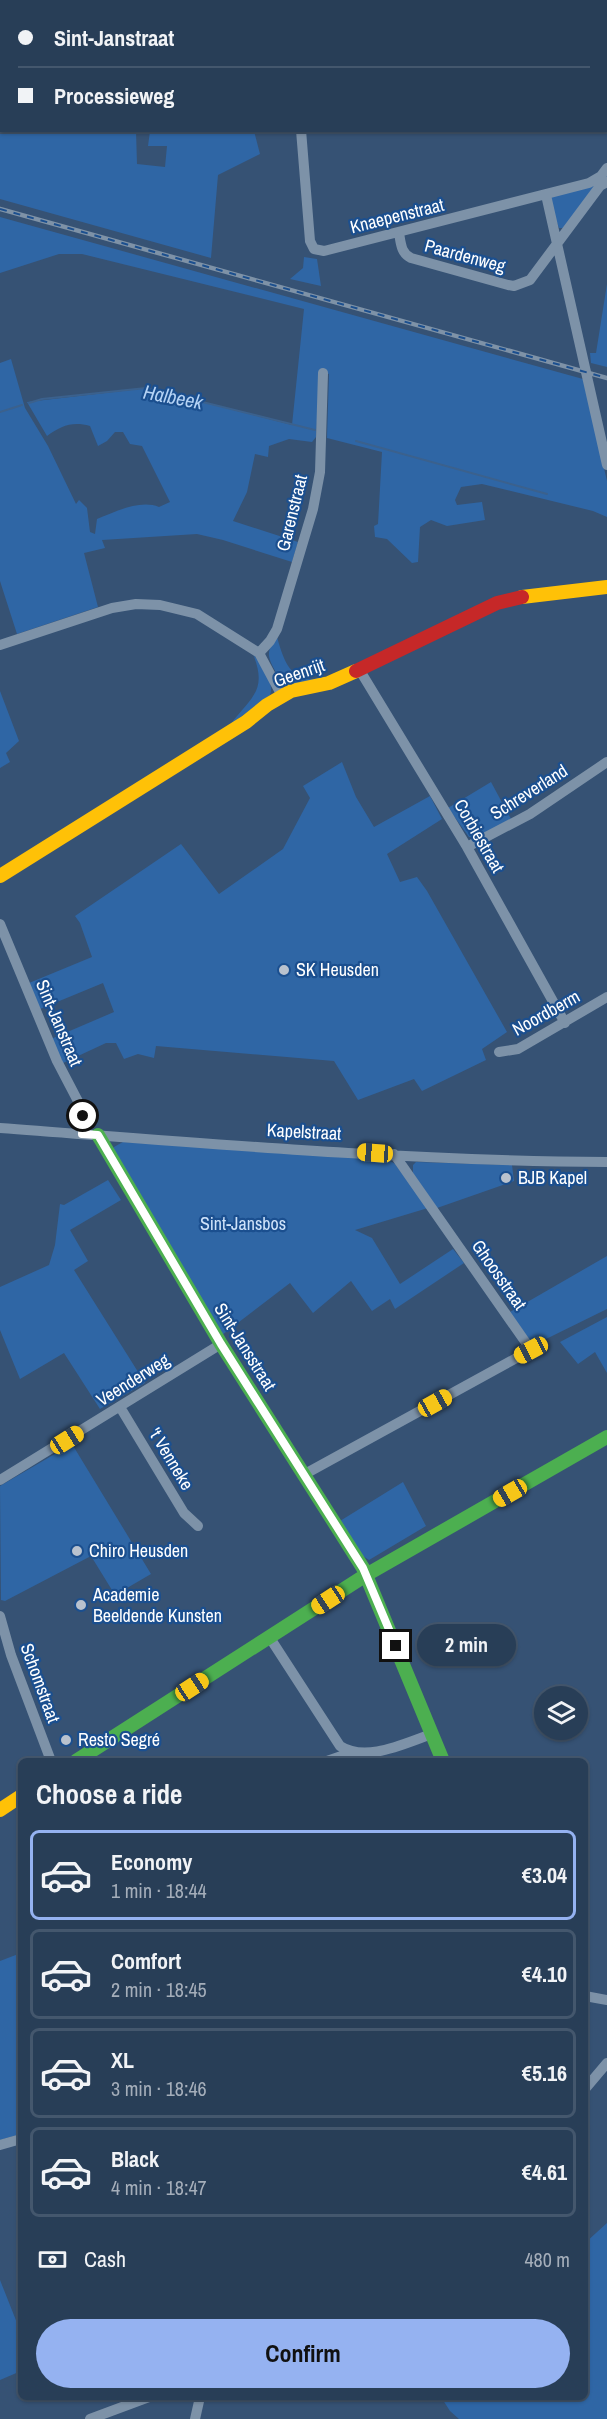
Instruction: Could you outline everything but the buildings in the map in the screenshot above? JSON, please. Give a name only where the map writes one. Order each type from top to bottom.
[{"type":"street","name":"Knaepenstraat","points":[[301,132],[310,241],[314,249],[324,251],[546,195],[604,178]]},
{"type":"street","name":"Paardenweg","points":[[399,233],[402,250],[411,258],[514,286],[530,280],[604,178]]},
{"type":"street","points":[[546,195],[607,465]]},
{"type":"street","name":"Garenstraat","points":[[259,653],[277,629],[313,509],[320,472],[323,373]]},
{"type":"street","name":"Geenrijt","points":[[0,876],[246,722],[266,705],[282,696],[307,686],[332,682],[498,603],[526,594],[560,589],[607,587]]},
{"type":"street","points":[[0,645],[112,608],[136,604],[160,605],[197,614],[259,653],[282,696]]},
{"type":"street","name":"Corbiestraat","points":[[359,669],[467,847],[565,1023]]},
{"type":"street","name":"Schreverland","points":[[467,847],[530,814],[607,762]]},
{"type":"street","name":"Sint-Janstraat","points":[[0,924],[61,1069],[81,1107],[82,1134]]},
{"type":"street","name":"Noordberm","points":[[499,1052],[518,1049],[607,997]]},
{"type":"street","name":"Kapelstraat","points":[[0,1128],[517,1161],[607,1162]]},
{"type":"street","name":"Sint-Jansstraat","points":[[98,1135],[221,1344],[305,1474],[366,1575],[442,1758]]},
{"type":"street","name":"Ghoosstraat","points":[[305,1474],[531,1350],[394,1154]]},
{"type":"street","name":"Veenderweg","points":[[0,1480],[221,1344]]},
{"type":"street","name":"'t Venneke","points":[[120,1407],[184,1513],[198,1526]]},
{"type":"street","points":[[81,1758],[366,1575],[607,1437]]},
{"type":"street","name":"Schomstraat","points":[[0,1616],[4,1643],[50,1758]]},
{"type":"street","points":[[270,1638],[340,1746],[350,1753]]},
{"type":"street","points":[[336,1758],[350,1753],[360,1754],[378,1750],[432,1734]]},
{"type":"street","points":[[0,1810],[18,1798]]},
{"type":"street","points":[[588,1997],[607,2000]]},
{"type":"street","points":[[588,2085],[607,2063]]},
{"type":"street","points":[[0,2145],[18,2140]]},
{"type":"street","points":[[90,2419],[141,2400]]},
{"type":"street","points":[[195,2419],[199,2400]]},
{"type":"green space","points":[[0,132],[136,132],[137,164],[165,167],[167,146],[148,146],[150,132],[254,132],[260,154],[218,175],[211,258],[0,199]]},
{"type":"green space","points":[[607,174],[607,180],[564,228],[559,228],[550,204],[552,196]]},
{"type":"green space","points":[[0,217],[583,379],[607,481],[607,517],[593,511],[482,484],[461,487],[455,500],[457,505],[482,502],[485,520],[447,526],[431,520],[420,527],[418,562],[412,563],[387,539],[375,537],[374,526],[378,524],[382,452],[327,438],[329,374],[320,371],[316,437],[312,442],[289,439],[269,446],[268,457],[255,454],[247,492],[233,521],[298,542],[292,562],[197,534],[102,540],[105,548],[84,553],[98,607],[17,634],[0,581],[0,363],[11,359],[25,408],[48,446],[76,504],[79,500],[87,508],[90,532],[95,534],[97,519],[136,505],[159,507],[170,502],[142,446],[130,444],[123,432],[115,432],[107,441],[98,446],[90,426],[78,424],[67,425],[47,436],[27,402],[148,388],[292,425],[304,309],[82,254],[59,254],[0,273]]},
{"type":"green space","points":[[304,257],[317,259],[321,286],[290,279],[303,268]]},
{"type":"green space","points":[[607,284],[607,367],[591,363],[590,353],[596,353]]},
{"type":"green space","points":[[277,637],[287,664],[297,675],[311,679],[330,678],[287,687],[276,673],[269,656],[272,643]]},
{"type":"green space","points":[[253,654],[269,679],[270,695],[230,725],[255,693],[258,685],[259,677]]},
{"type":"green space","points":[[0,691],[19,741],[6,753],[10,762],[0,768]]},
{"type":"green space","name":"SK Heusden","points":[[342,762],[356,797],[374,827],[430,796],[442,819],[387,854],[400,882],[417,877],[427,891],[507,1032],[482,1049],[486,1060],[422,1091],[414,1079],[358,1100],[334,1061],[156,1046],[154,1058],[138,1054],[124,1059],[116,1043],[106,1043],[63,1063],[51,1039],[114,1012],[103,983],[40,1009],[29,983],[92,957],[80,923],[75,916],[181,844],[219,894],[283,849],[310,798],[303,786]]},
{"type":"green space","points":[[491,782],[511,819],[477,837],[469,837],[448,808]]},
{"type":"green space","name":"Sint-Jansbos","points":[[123,1142],[387,1159],[395,1164],[428,1208],[355,1230],[372,1238],[400,1284],[453,1249],[464,1263],[395,1309],[390,1299],[372,1311],[351,1281],[313,1313],[290,1283],[222,1335],[113,1150]]},
{"type":"green space","points":[[416,1162],[512,1165],[514,1181],[437,1208],[413,1173],[413,1165]]},
{"type":"green space","points":[[108,1180],[121,1200],[70,1230],[88,1261],[74,1270],[145,1383],[100,1409],[64,1353],[20,1379],[0,1330],[0,1287],[49,1265],[55,1245],[60,1204],[64,1205]]},
{"type":"green space","points":[[607,1256],[607,1309],[546,1339],[531,1342],[510,1312]]},
{"type":"green space","points":[[607,1317],[607,1373],[595,1352],[578,1364],[560,1342]]},
{"type":"green space","points":[[72,1444],[151,1574],[115,1595],[91,1556],[5,1601],[1,1600],[0,1486]]},
{"type":"green space","points":[[403,1482],[426,1526],[369,1560],[363,1556],[340,1521]]},
{"type":"green space","points":[[18,1954],[18,2135],[0,2140],[0,1961]]},
{"type":"green space","points":[[607,2223],[607,2419],[459,2419],[443,2400],[588,2400],[588,2240]]},
{"type":"green space","points":[[0,2280],[18,2325],[18,2372],[0,2380]]},
{"type":"waterway","name":"Halbeek","points":[[29,403],[42,399],[146,388],[315,430]]},
{"type":"waterway","name":"Halbeek","points":[[0,412],[22,405]]},
{"type":"waterway","name":"Halbeek","points":[[356,441],[547,494]]},
{"type":"railway","points":[[0,209],[607,378]]},
{"type":"traffic: fast","points":[[98,1135],[221,1344],[363,1568],[442,1758]]},
{"type":"traffic: fast","points":[[81,1758],[366,1575],[607,1437]]},
{"type":"traffic: slow","points":[[522,597],[607,587]]},
{"type":"traffic: slow","points":[[0,876],[246,722],[267,705],[291,691],[329,683],[356,671]]},
{"type":"traffic: slow","points":[[0,1810],[18,1798]]},
{"type":"traffic: jam","points":[[356,671],[497,603],[522,597]]},
{"type":"place","name":"SK Heusden","points":[[284,970]]},
{"type":"place","name":"BJB Kapel","points":[[506,1178]]},
{"type":"place","name":"Chiro Heusden","points":[[77,1551]]},
{"type":"place","name":"Academie Beeldende Kunsten","points":[[81,1605]]},
{"type":"place","name":"Resto Segré","points":[[66,1740]]},
{"type":"route","points":[[83,1116],[82,1134],[98,1135],[221,1344],[363,1568],[396,1646]]}]
